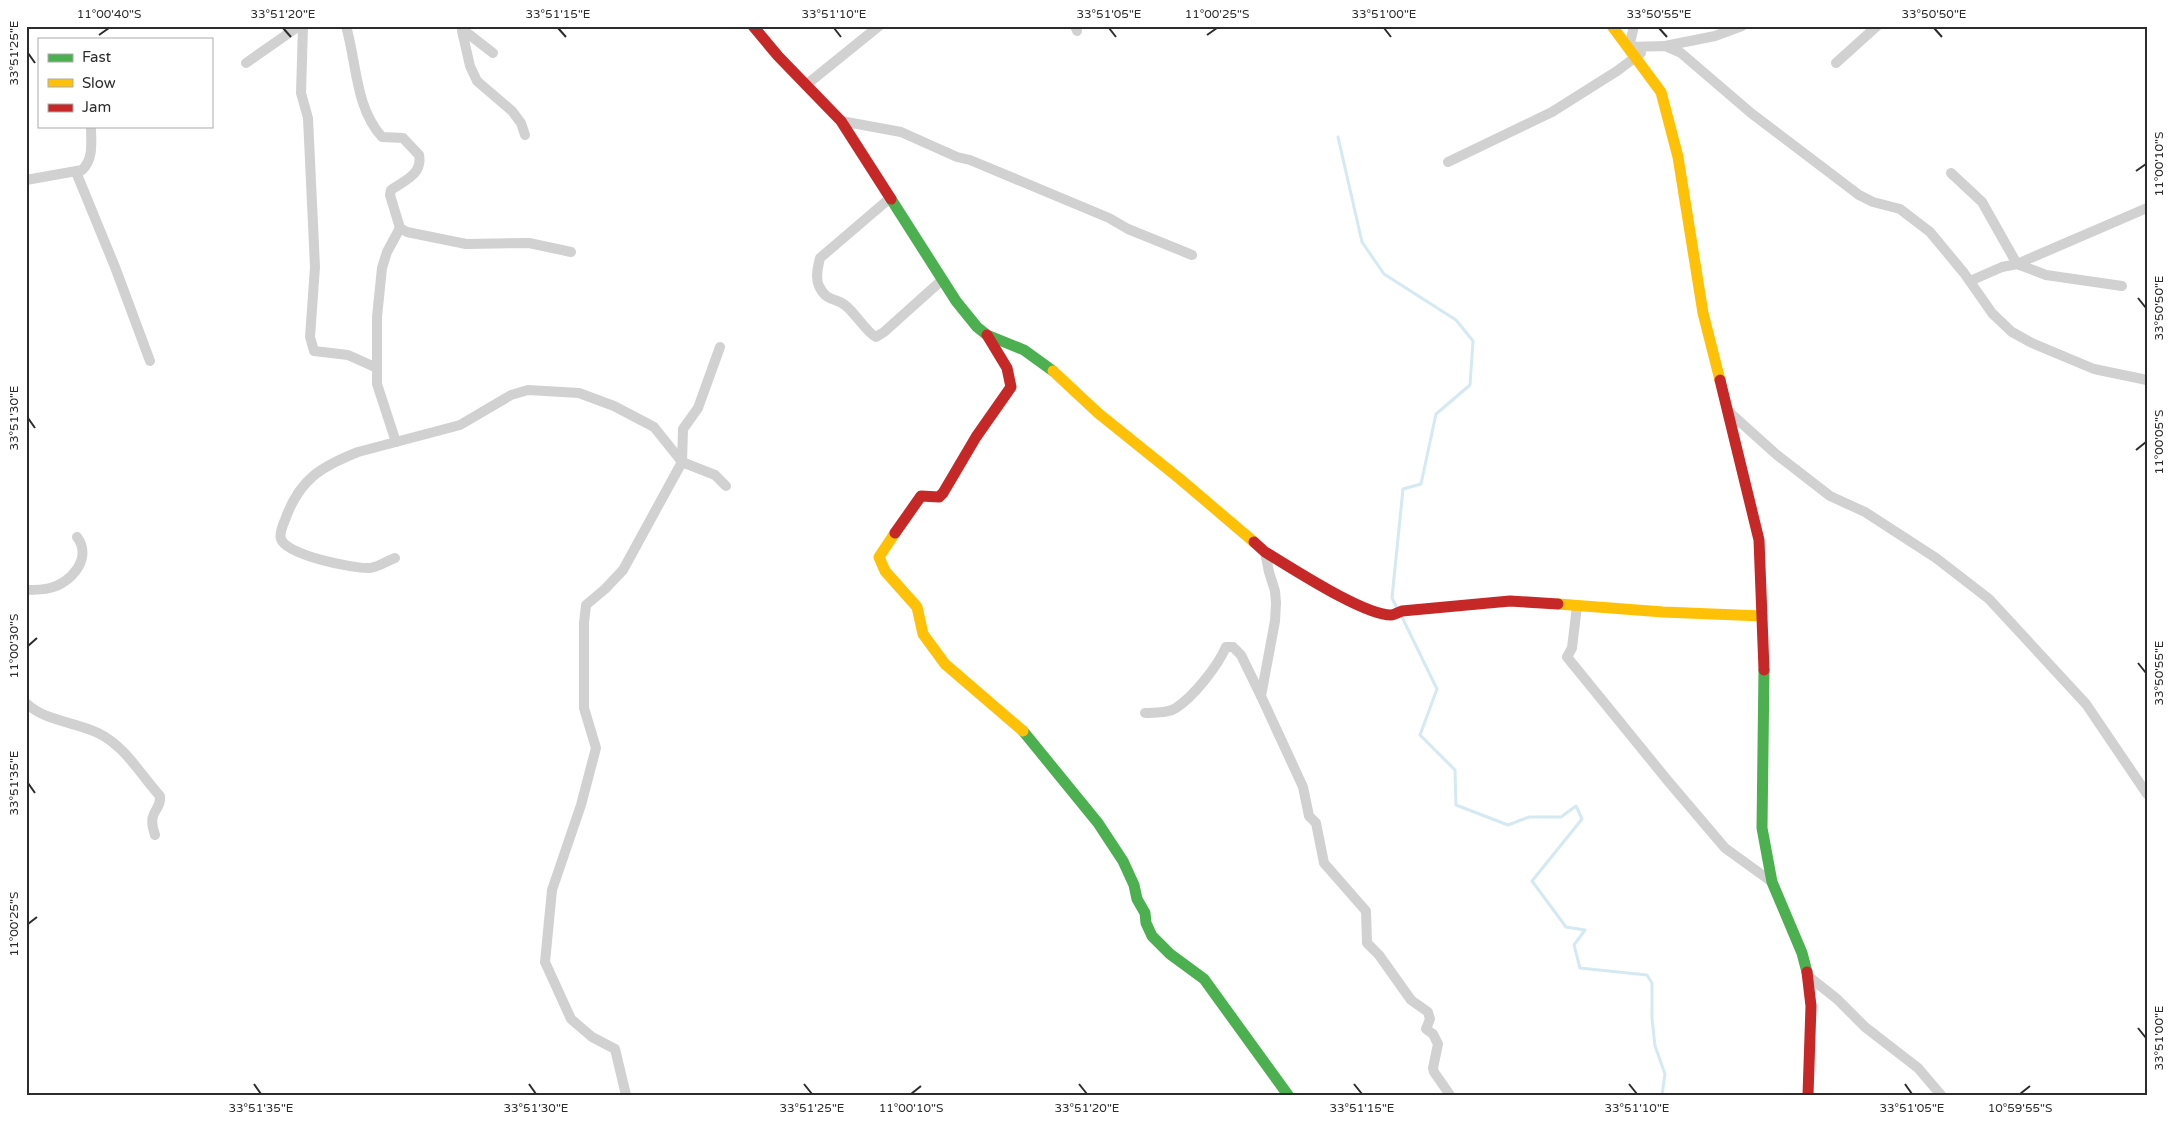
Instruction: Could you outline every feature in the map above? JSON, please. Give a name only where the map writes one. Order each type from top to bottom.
[{"type":"street","points":[[246,63],[299,26]]},
{"type":"street","points":[[303,26],[301,93],[308,118],[315,267],[310,337],[311,348],[314,351],[327,354],[348,355],[377,368]]},
{"type":"street","points":[[346,26],[361,100],[369,120],[382,138],[398,136],[403,138],[419,155],[420,161],[413,176],[391,190],[390,195],[400,228],[387,252],[382,268],[377,317],[377,384],[396,442]]},
{"type":"street","points":[[753,26],[841,121],[942,280],[977,327],[987,335],[1024,350],[1058,375],[1098,413],[1172,472],[1265,552],[1350,601],[1373,611],[1397,613],[1510,601],[1762,616]]},
{"type":"street","points":[[806,85],[879,26]]},
{"type":"street","points":[[1612,26],[1660,92],[1678,157],[1703,313],[1759,540],[1764,674],[1762,828],[1772,882],[1802,953],[1808,976],[1811,1006],[1808,1094]]},
{"type":"street","points":[[1629,47],[1634,26]]},
{"type":"street","points":[[1629,47],[1665,46],[1715,36],[1742,26]]},
{"type":"street","points":[[1836,63],[1877,26]]},
{"type":"street","points":[[461,28],[493,53]]},
{"type":"street","points":[[461,28],[470,66],[477,81],[512,111],[521,123],[525,135]]},
{"type":"street","points":[[1448,162],[1552,112],[1617,71],[1650,46]]},
{"type":"street","points":[[1665,46],[1681,53],[1751,113],[1859,195],[1873,202],[1900,209],[1930,232],[1970,281],[1992,313],[2012,332],[2032,343],[2094,368],[2147,380]]},
{"type":"street","points":[[841,121],[901,132],[957,158],[970,160],[1192,255]]},
{"type":"street","points":[[26,180],[63,172],[76,172],[88,164],[92,148],[91,128]]},
{"type":"street","points":[[76,172],[115,267],[150,361]]},
{"type":"street","points":[[1951,173],[1982,202],[2017,264],[2046,275],[2122,286]]},
{"type":"street","points":[[890,199],[820,258],[818,285],[828,298],[844,304],[860,318],[870,335],[876,337],[942,280]]},
{"type":"street","points":[[1970,281],[2002,267],[2017,264],[2147,208]]},
{"type":"street","points":[[400,228],[408,232],[466,244],[528,243],[571,252]]},
{"type":"street","points":[[987,335],[1009,374],[1012,381],[1011,387],[973,442],[947,490],[939,497],[922,496],[879,557],[885,571],[917,607],[923,634],[945,664],[1018,726],[1098,824],[1123,861],[1134,884],[1137,899],[1145,913],[1146,923],[1152,936],[1170,954],[1204,979],[1288,1095]]},
{"type":"street","points":[[626,1095],[615,1049],[592,1037],[571,1019],[545,962],[552,890],[581,805],[596,748],[584,708],[584,622],[586,605],[605,590],[623,570],[682,462],[683,429],[698,408],[720,347]]},
{"type":"street","points":[[395,558],[373,568],[357,568],[303,553],[287,546],[281,539],[281,533],[292,501],[306,482],[344,458],[460,425],[511,395],[528,390],[579,393],[614,406],[654,427],[682,462],[715,475],[726,486]]},
{"type":"street","points":[[1728,411],[1777,456],[1830,496],[1865,512],[1896,532],[1936,558],[1989,599],[2086,704],[2147,794]]},
{"type":"street","points":[[26,590],[51,588],[63,583],[78,569],[83,557],[81,543],[77,538]]},
{"type":"street","points":[[1261,696],[1275,621],[1276,603],[1275,591],[1265,552]]},
{"type":"street","points":[[1576,606],[1572,648],[1566,657],[1668,782],[1726,848],[1772,882]]},
{"type":"street","points":[[1145,713],[1166,712],[1176,708],[1208,676],[1220,661],[1226,647],[1233,647],[1241,655],[1303,787],[1309,816],[1316,823],[1324,863],[1366,911],[1367,944],[1379,955],[1411,1000],[1428,1012],[1430,1019],[1426,1029],[1433,1034],[1438,1044],[1433,1068],[1434,1072],[1450,1095]]},
{"type":"street","points":[[26,703],[49,716],[98,733],[125,752],[160,796],[160,801],[151,822],[155,835]]},
{"type":"street","points":[[1808,976],[1837,999],[1865,1027],[1918,1068],[1941,1095]]},
{"type":"waterway","points":[[1338,137],[1362,242],[1384,274],[1456,320],[1473,341],[1470,385],[1436,414],[1421,484],[1403,489],[1392,598],[1398,610]]},
{"type":"waterway","points":[[1401,615],[1437,689],[1420,735],[1455,770],[1456,805],[1508,825],[1529,817],[1561,817],[1576,806],[1582,819],[1532,881],[1566,927],[1585,930],[1574,945],[1580,968],[1647,975],[1652,983],[1652,1018],[1655,1046],[1665,1074],[1662,1095]]},
{"type":"traffic: fast","points":[[891,199],[956,301],[977,327],[987,335],[1024,350],[1053,371]]},
{"type":"traffic: fast","points":[[1764,670],[1762,828],[1772,882],[1802,953],[1807,972]]},
{"type":"traffic: fast","points":[[1023,731],[1098,823],[1123,861],[1134,885],[1137,899],[1145,913],[1146,923],[1152,936],[1170,954],[1204,979],[1288,1095]]},
{"type":"traffic: slow","points":[[1612,26],[1661,92],[1678,157],[1703,313],[1720,380]]},
{"type":"traffic: slow","points":[[1053,371],[1098,413],[1254,542]]},
{"type":"traffic: slow","points":[[895,533],[879,557],[885,571],[917,607],[923,634],[945,664],[1023,731]]},
{"type":"traffic: slow","points":[[1558,604],[1663,612],[1762,616]]},
{"type":"traffic: jam","points":[[753,26],[778,56],[841,121],[891,199]]},
{"type":"traffic: jam","points":[[895,533],[921,496],[939,497],[943,493],[976,437],[1011,387],[1007,368],[987,335]]},
{"type":"traffic: jam","points":[[1720,380],[1759,540],[1764,670]]},
{"type":"traffic: jam","points":[[1254,542],[1265,552],[1328,590],[1379,613],[1391,615],[1402,611],[1510,601],[1558,604]]},
{"type":"traffic: jam","points":[[1807,972],[1811,1006],[1808,1095]]}]
